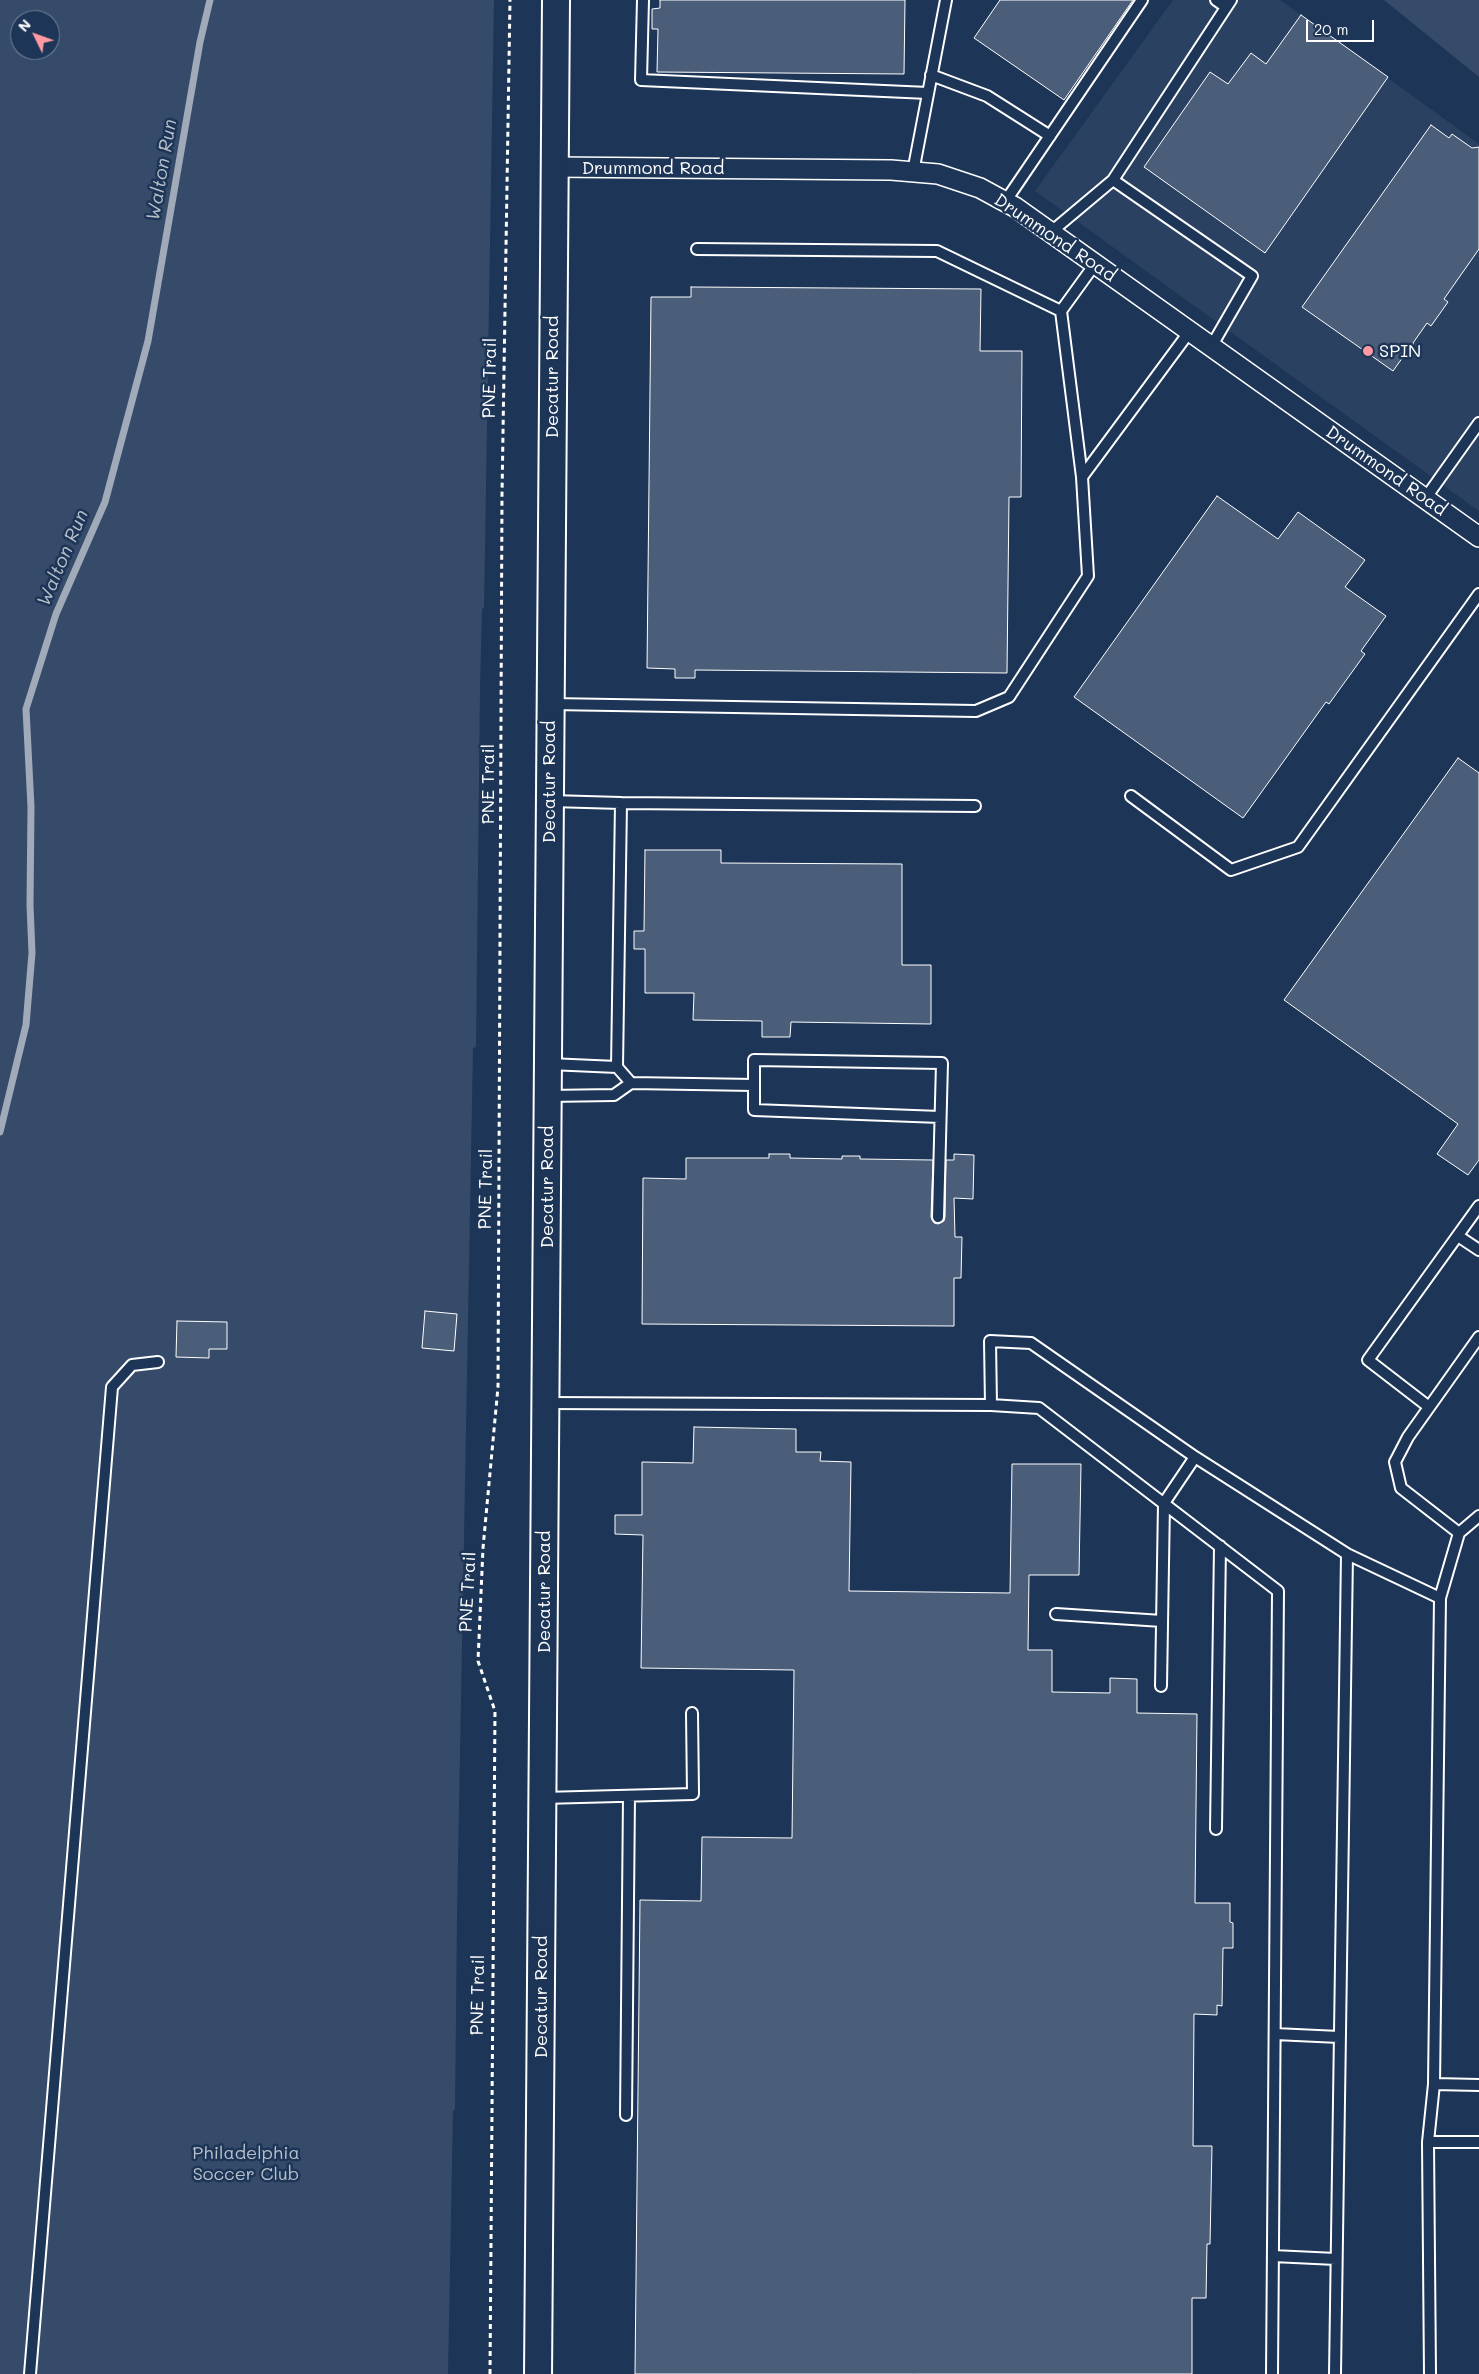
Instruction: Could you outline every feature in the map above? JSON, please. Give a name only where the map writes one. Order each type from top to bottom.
[{"type":"street","name":"Decatur Road","points":[[538,2374],[556,0]]},
{"type":"street","name":"Drummond Road","points":[[554,167],[913,172],[938,174],[980,188],[1006,202],[1051,232],[1479,537]]},
{"type":"lane","points":[[643,0],[641,80],[928,93]]},
{"type":"lane","points":[[913,172],[946,0]]},
{"type":"lane","points":[[1006,202],[1142,0]]},
{"type":"lane","points":[[1051,232],[1114,180],[1228,3],[1216,0]]},
{"type":"lane","points":[[932,75],[987,96],[1050,136]]},
{"type":"lane","points":[[1114,180],[1252,276],[1211,347]]},
{"type":"lane","points":[[697,249],[937,250],[1060,311]]},
{"type":"lane","points":[[550,704],[976,711],[1009,697],[1088,576],[1082,477],[1060,311],[1095,264]]},
{"type":"lane","points":[[1082,477],[1190,331]]},
{"type":"lane","points":[[1425,499],[1479,423]]},
{"type":"lane","points":[[1131,796],[1231,870],[1298,847],[1479,594]]},
{"type":"lane","points":[[549,801],[621,804],[975,806]]},
{"type":"lane","points":[[616,1068],[621,804]]},
{"type":"lane","points":[[938,1217],[942,1063],[754,1060],[754,1110],[940,1116]]},
{"type":"lane","points":[[547,1064],[616,1068],[631,1083]]},
{"type":"lane","points":[[547,1096],[614,1095],[631,1083],[754,1085]]},
{"type":"lane","points":[[1430,1407],[1368,1360],[1479,1206]]},
{"type":"lane","points":[[1458,1236],[1479,1250]]},
{"type":"lane","points":[[1458,1532],[1401,1488],[1395,1462],[1408,1437],[1479,1337]]},
{"type":"lane","points":[[991,1405],[990,1340],[1032,1343],[1196,1457],[1347,1554],[1440,1598]]},
{"type":"lane","points":[[30,2374],[112,1387],[132,1365],[158,1362]]},
{"type":"lane","points":[[545,1404],[991,1405],[1039,1408],[1278,1591],[1272,2374]]},
{"type":"lane","points":[[1161,1686],[1164,1503],[1196,1457]]},
{"type":"lane","points":[[1430,2374],[1428,2142],[1434,2084],[1440,1598],[1458,1532],[1479,1516]]},
{"type":"lane","points":[[1216,1829],[1220,1546]]},
{"type":"lane","points":[[1335,2374],[1347,1554]]},
{"type":"lane","points":[[1056,1614],[1162,1621]]},
{"type":"lane","points":[[542,1798],[693,1794],[692,1713]]},
{"type":"lane","points":[[626,2115],[629,1796]]},
{"type":"lane","points":[[1275,2034],[1339,2037]]},
{"type":"lane","points":[[1434,2084],[1479,2085]]},
{"type":"lane","points":[[1428,2142],[1479,2142]]},
{"type":"lane","points":[[1273,2256],[1336,2259]]},
{"type":"path","name":"PNE Trail","points":[[490,2374],[495,1711],[478,1661],[483,1548],[498,1387],[502,495],[510,0]]},
{"type":"shaded area","name":"SPIN","points":[[1173,0],[1280,0],[1479,144],[1479,511],[1035,191]]},
{"type":"green space","name":"Philadelphia Soccer Club","points":[[0,0],[494,0],[484,608],[482,609],[480,688],[476,1047],[473,1048],[455,2110],[453,2110],[448,2374],[0,2374]]},
{"type":"green space","points":[[1384,0],[1479,0],[1479,77]]},
{"type":"building","points":[[660,0],[905,0],[904,74],[657,72],[658,29],[652,29],[652,9],[660,8]]},
{"type":"building","points":[[1000,0],[1133,0],[1064,100],[974,38]]},
{"type":"building","points":[[1301,15],[1388,77],[1265,253],[1144,167],[1210,72],[1228,84],[1251,53],[1266,64]]},
{"type":"building","points":[[1431,125],[1449,138],[1452,134],[1472,148],[1479,147],[1479,249],[1444,299],[1448,302],[1431,326],[1427,323],[1413,343],[1414,355],[1403,357],[1393,371],[1302,307]]},
{"type":"building","points":[[691,287],[981,289],[980,351],[1022,351],[1021,497],[1009,497],[1007,673],[695,670],[695,678],[675,678],[675,669],[647,668],[651,297],[691,297]]},
{"type":"building","points":[[1217,496],[1278,539],[1298,512],[1365,560],[1345,587],[1386,616],[1361,651],[1365,654],[1329,704],[1326,702],[1243,818],[1074,697]]},
{"type":"building","points":[[1458,758],[1479,773],[1479,1160],[1468,1175],[1437,1154],[1458,1124],[1284,1000]]},
{"type":"building","points":[[645,850],[721,850],[721,863],[902,864],[902,965],[931,965],[931,1024],[791,1022],[790,1037],[762,1037],[762,1021],[693,1020],[694,993],[645,993],[645,949],[634,949],[634,931],[644,931]]},
{"type":"building","points":[[769,1154],[790,1154],[790,1158],[842,1159],[842,1156],[860,1156],[860,1159],[933,1160],[931,1217],[934,1223],[938,1224],[944,1221],[945,1217],[946,1160],[954,1160],[954,1154],[974,1155],[973,1199],[954,1198],[955,1237],[962,1237],[961,1278],[954,1278],[954,1326],[642,1324],[643,1178],[686,1179],[686,1158],[769,1158]]},
{"type":"building","points":[[425,1311],[457,1314],[454,1351],[422,1348]]},
{"type":"building","points":[[177,1321],[227,1322],[227,1349],[209,1349],[209,1358],[176,1357]]},
{"type":"building","points":[[694,1427],[796,1429],[796,1452],[821,1452],[820,1461],[851,1462],[849,1591],[1010,1593],[1012,1464],[1081,1464],[1079,1575],[1029,1575],[1028,1650],[1052,1650],[1052,1692],[1110,1693],[1110,1678],[1137,1679],[1137,1713],[1197,1714],[1195,1903],[1230,1903],[1230,1922],[1233,1923],[1233,1948],[1223,1948],[1222,2006],[1217,2005],[1217,2015],[1194,2014],[1193,2146],[1212,2146],[1210,2244],[1207,2244],[1206,2298],[1192,2298],[1192,2374],[635,2374],[640,1900],[701,1901],[702,1837],[792,1838],[794,1670],[641,1668],[643,1535],[615,1534],[615,1515],[642,1515],[642,1462],[693,1463]]},
{"type":"waterway","name":"Walton Run","points":[[0,1132],[26,1025],[32,953],[30,905],[31,807],[26,709],[56,614],[105,502],[148,341],[200,42],[210,0]]},
{"type":"place","name":"SPIN","points":[[1368,351]]}]
